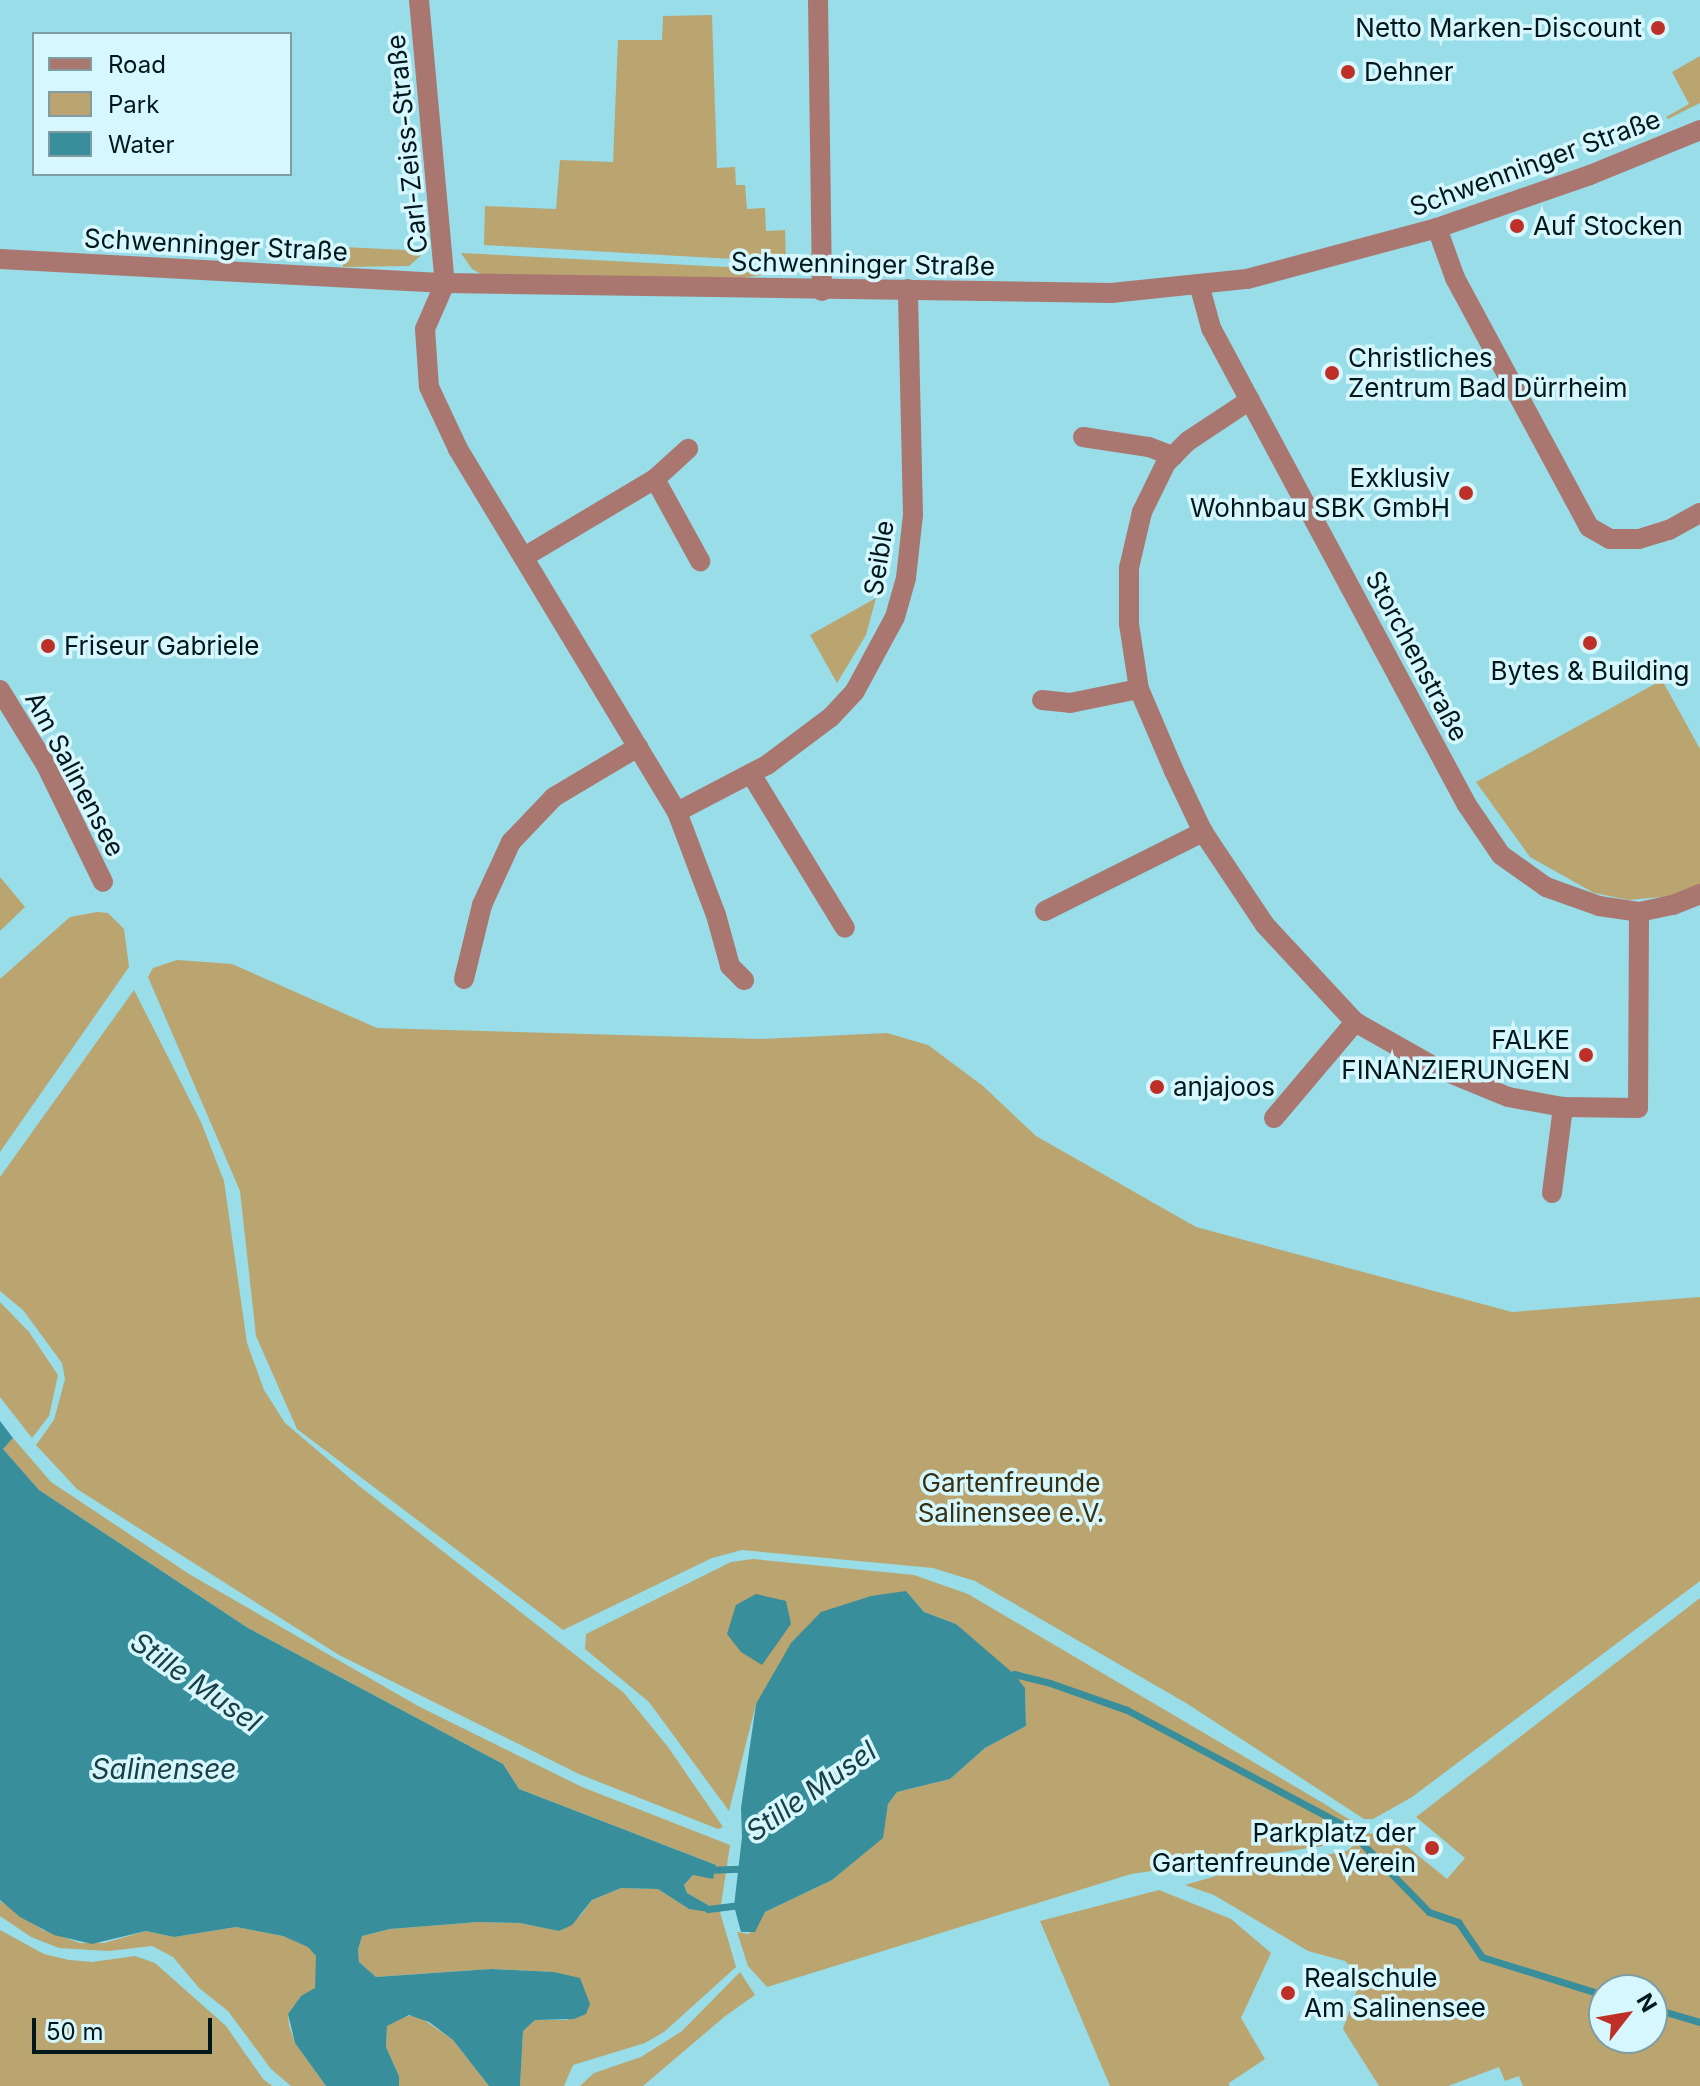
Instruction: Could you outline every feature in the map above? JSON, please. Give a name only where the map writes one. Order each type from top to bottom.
[{"type":"street","name":"Carl-Zeiss-Straße","points":[[419,0],[445,283]]},
{"type":"street","points":[[818,0],[822,291]]},
{"type":"street","name":"Schwenninger Straße","points":[[0,259],[445,283],[1111,293],[1247,279],[1437,228],[1600,172],[1700,130]]},
{"type":"street","points":[[1437,228],[1455,278],[1589,527],[1610,539],[1639,539],[1669,530],[1700,513]]},
{"type":"street","points":[[445,283],[425,329],[429,387],[440,415],[677,812],[716,915],[730,966],[744,980]]},
{"type":"street","name":"Storchenstraße","points":[[1199,284],[1211,328],[1483,831],[1501,855],[1546,887],[1585,903],[1639,912],[1673,905],[1700,894]]},
{"type":"street","name":"Seible","points":[[677,812],[751,774],[804,740],[855,691],[895,617],[906,578],[913,515],[908,289]]},
{"type":"street","points":[[1250,400],[1188,441],[1173,456],[1142,512],[1129,568],[1129,624],[1139,689],[1203,832],[1265,925],[1355,1022],[1435,1067],[1508,1097],[1563,1107],[1638,1108],[1639,912]]},
{"type":"street","points":[[1083,437],[1149,447],[1173,456]]},
{"type":"street","points":[[524,557],[655,479],[688,449]]},
{"type":"street","points":[[655,479],[700,561]]},
{"type":"street","points":[[1042,700],[1070,703],[1139,689]]},
{"type":"street","name":"Am Salinensee","points":[[0,690],[46,765],[103,882]]},
{"type":"street","points":[[464,979],[482,905],[511,842],[554,797],[638,747]]},
{"type":"street","points":[[751,774],[845,928]]},
{"type":"street","points":[[1045,911],[1203,832]]},
{"type":"street","points":[[1274,1118],[1355,1022]]},
{"type":"street","points":[[1552,1193],[1563,1107]]},
{"type":"green space","points":[[712,15],[717,168],[735,167],[736,185],[745,185],[747,209],[765,208],[766,231],[785,230],[786,262],[484,245],[485,206],[556,209],[560,160],[613,162],[618,40],[662,40],[663,16]]},
{"type":"green space","points":[[1700,56],[1700,103],[1668,119],[1666,117],[1689,104],[1672,72]]},
{"type":"green space","points":[[343,247],[426,251],[409,266],[343,267]]},
{"type":"green space","points":[[461,253],[785,271],[718,282],[481,274],[472,269]]},
{"type":"green space","points":[[876,598],[866,635],[837,683],[810,635]]},
{"type":"green space","points":[[1662,680],[1700,749],[1700,884],[1682,895],[1629,900],[1594,893],[1530,857],[1476,782]]},
{"type":"green space","points":[[0,877],[25,907],[0,931]]},
{"type":"green space","points":[[108,913],[124,929],[129,967],[0,1152],[0,979],[70,917]]},
{"type":"green space","name":"Gartenfreunde Salinensee e.V.","points":[[177,960],[232,964],[377,1028],[760,1039],[887,1033],[928,1045],[983,1086],[1036,1136],[1196,1227],[1512,1312],[1700,1297],[1700,1581],[1412,1797],[1373,1819],[1364,1819],[1186,1703],[975,1581],[933,1568],[742,1550],[712,1558],[563,1630],[297,1429],[256,1336],[240,1191],[148,977],[153,968]]},
{"type":"green space","points":[[134,990],[201,1122],[224,1181],[247,1343],[264,1390],[285,1423],[358,1485],[624,1693],[668,1747],[723,1827],[718,1829],[579,1774],[339,1655],[77,1489],[36,1445],[54,1420],[65,1379],[62,1363],[23,1310],[0,1291],[0,1177]]},
{"type":"green space","points":[[0,1302],[29,1332],[58,1375],[49,1416],[32,1438],[0,1397]]},
{"type":"green space","points":[[13,1438],[51,1482],[189,1574],[418,1706],[582,1787],[730,1845],[720,1912],[736,1967],[664,2032],[645,2043],[573,2065],[564,2086],[520,2086],[523,2031],[535,2020],[568,2020],[580,1979],[553,1972],[491,1969],[376,1977],[359,1962],[362,1936],[390,1929],[478,1922],[520,1923],[560,1931],[581,1915],[592,1900],[621,1888],[658,1889],[689,1909],[709,1911],[708,1905],[687,1893],[684,1885],[693,1875],[713,1878],[716,1865],[519,1789],[503,1764],[248,1628],[39,1490],[3,1449]]},
{"type":"green space","points":[[753,1559],[914,1575],[968,1594],[1358,1825],[1356,1829],[1323,1846],[1131,1874],[767,1987],[748,1966],[737,1932],[749,1934],[765,1912],[832,1880],[882,1838],[888,1804],[897,1792],[950,1779],[985,1748],[1026,1726],[1025,1688],[956,1624],[924,1612],[906,1591],[756,1704],[729,1811],[649,1702],[585,1649],[586,1634],[731,1562]]},
{"type":"green space","points":[[1700,1598],[1700,2086],[1523,2086],[1519,2076],[1505,2081],[1499,2067],[1448,2086],[1379,2086],[1343,2029],[1359,1984],[1353,1969],[1345,1961],[1308,1951],[1214,1895],[1185,1885],[1223,1874],[1347,1851],[1368,1833],[1398,1839],[1447,1879],[1465,1858],[1416,1817]]},
{"type":"green space","points":[[1159,1890],[1231,1919],[1271,1953],[1241,2018],[1265,2059],[1229,2083],[1229,2086],[1110,2086],[1040,1921]]},
{"type":"green space","points":[[0,1901],[43,1930],[80,1943],[104,1943],[146,1931],[174,1937],[236,1927],[283,1936],[309,1947],[316,1956],[318,1981],[312,1993],[301,1996],[288,2014],[289,2025],[295,2043],[326,2086],[291,2086],[271,2069],[228,2011],[199,1988],[173,1957],[152,1946],[109,1951],[59,1948],[31,1937],[0,1916]]},
{"type":"green space","points":[[0,1930],[44,1954],[69,1960],[92,1962],[135,1956],[155,1963],[226,2026],[263,2079],[272,2086],[0,2086]]},
{"type":"green space","points":[[740,1972],[755,1995],[724,2017],[643,2086],[580,2086],[594,2073],[641,2057],[682,2031]]},
{"type":"green space","points":[[417,2015],[453,2040],[489,2086],[399,2086],[399,2076],[386,2047],[387,2026],[401,2017]]},
{"type":"water","name":"Salinensee","points":[[0,1421],[13,1438],[3,1449],[39,1490],[248,1628],[503,1764],[519,1789],[716,1865],[713,1879],[693,1875],[684,1885],[687,1893],[708,1905],[709,1912],[689,1909],[658,1889],[621,1888],[592,1900],[572,1925],[559,1931],[520,1923],[478,1922],[390,1929],[362,1936],[359,1962],[376,1977],[491,1969],[554,1972],[580,1978],[590,2004],[586,2014],[574,2019],[535,2020],[523,2031],[520,2086],[489,2086],[453,2040],[429,2022],[409,2015],[387,2026],[386,2047],[399,2076],[399,2086],[326,2086],[295,2043],[288,2014],[301,1996],[315,1988],[316,1956],[308,1947],[283,1936],[236,1927],[174,1937],[146,1931],[92,1944],[54,1935],[20,1917],[0,1900]]},
{"type":"water","points":[[906,1591],[924,1612],[956,1624],[1014,1674],[1025,1688],[1026,1726],[985,1748],[950,1779],[897,1792],[888,1804],[883,1838],[832,1880],[765,1912],[755,1932],[741,1932],[734,1906],[742,1837],[741,1808],[756,1704],[791,1643],[821,1612],[871,1596]]},
{"type":"water","points":[[756,1594],[786,1601],[791,1624],[762,1665],[741,1652],[727,1634],[736,1605]]},
{"type":"waterway","name":"Stille Musel","points":[[1008,1679],[1014,1674],[1050,1683],[1127,1710],[1345,1826],[1429,1912],[1458,1922],[1482,1957],[1588,1990]]},
{"type":"waterway","name":"Stille Musel","points":[[705,1870],[739,1869],[746,1864]]},
{"type":"waterway","name":"Stille Musel","points":[[708,1909],[734,1906]]},
{"type":"waterway","name":"Stille Musel","points":[[1668,2013],[1700,2022]]},
{"type":"place","name":"Netto Marken-Discount","points":[[1658,28]]},
{"type":"place","name":"Dehner","points":[[1348,72]]},
{"type":"place","name":"Auf Stocken","points":[[1517,226]]},
{"type":"place","name":"Christliches Zentrum Bad Dürrheim","points":[[1332,373]]},
{"type":"place","name":"Exklusiv Wohnbau SBK GmbH","points":[[1466,493]]},
{"type":"place","name":"Bytes & Building","points":[[1590,643]]},
{"type":"place","name":"Friseur Gabriele","points":[[48,646]]},
{"type":"place","name":"FALKE FINANZIERUNGEN","points":[[1586,1055]]},
{"type":"place","name":"anjajoos","points":[[1157,1087]]},
{"type":"place","name":"Parkplatz der Gartenfreunde Verein","points":[[1432,1848]]},
{"type":"place","name":"Realschule Am Salinensee","points":[[1288,1993]]}]
